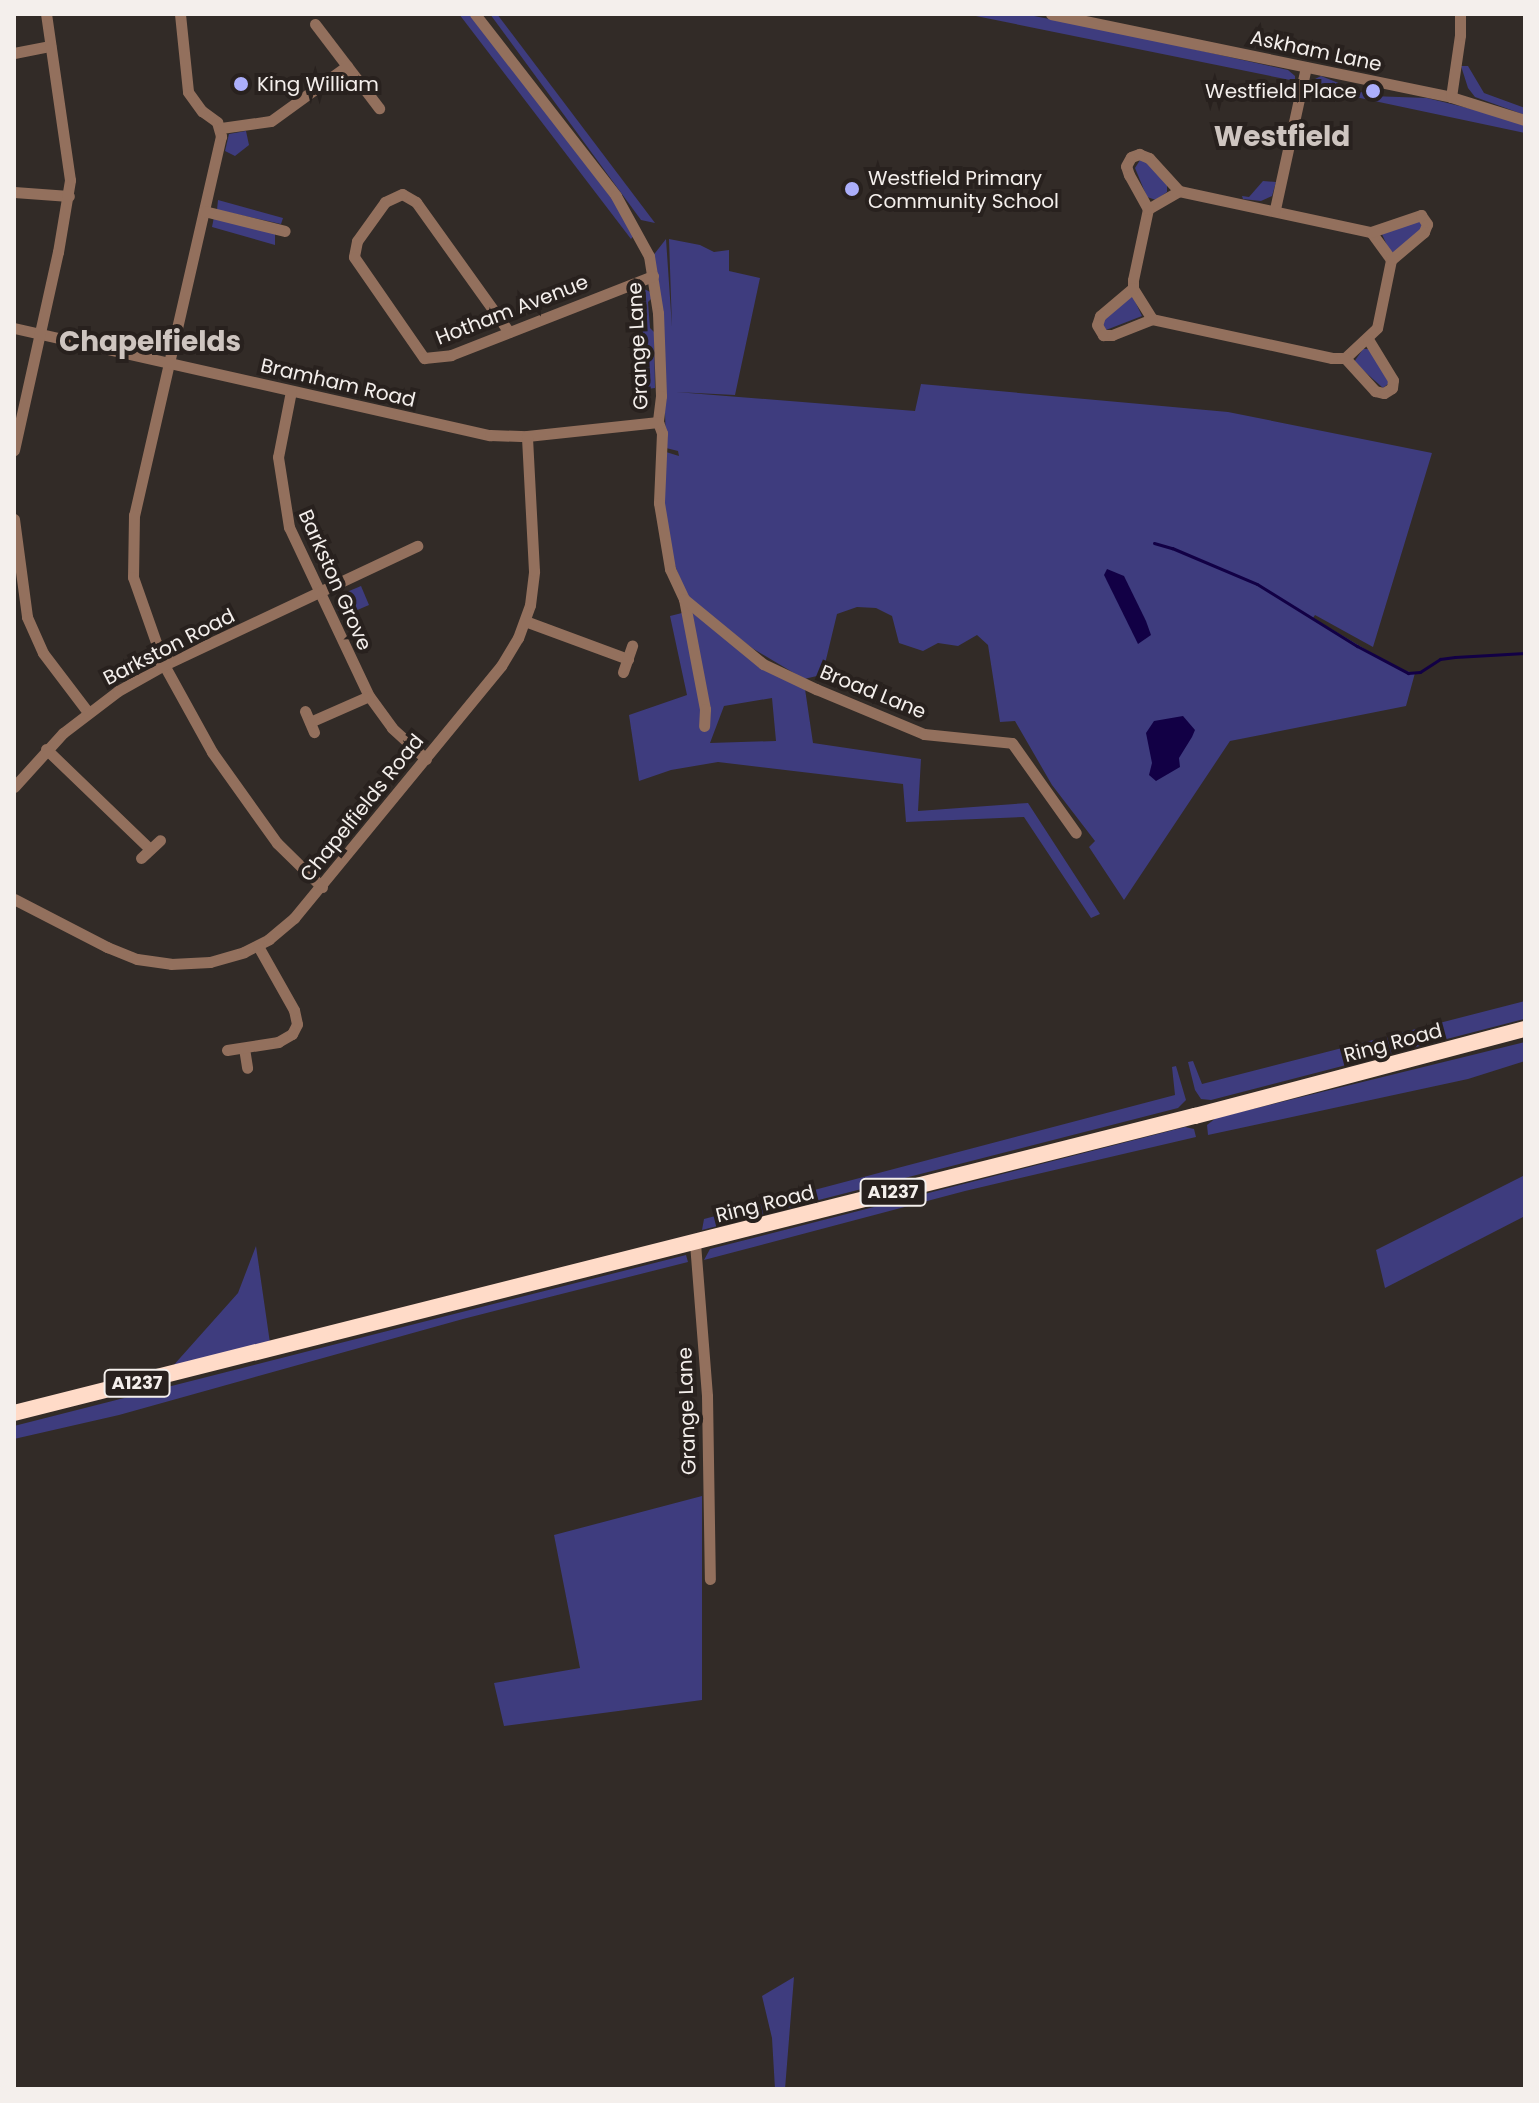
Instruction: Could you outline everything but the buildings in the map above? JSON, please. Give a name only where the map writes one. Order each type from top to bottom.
[{"type":"highway","name":"Ring Road","points":[[14,1413],[695,1243],[1525,1029]]},
{"type":"street","points":[[14,450],[16,426],[40,333],[69,196],[68,153],[46,14]]},
{"type":"street","points":[[180,14],[188,92],[221,128]]},
{"type":"street","name":"Grange Lane","points":[[475,14],[622,203],[643,241],[653,276],[660,350],[658,422],[662,433],[659,503],[664,546],[684,599],[705,709],[704,726]]},
{"type":"street","name":"Askham Lane","points":[[1051,14],[1451,97],[1525,120]]},
{"type":"street","points":[[1451,97],[1460,14]]},
{"type":"street","points":[[315,24],[379,108]]},
{"type":"street","points":[[14,53],[50,46]]},
{"type":"street","points":[[221,128],[271,121],[347,66]]},
{"type":"street","points":[[1275,209],[1306,67]]},
{"type":"street","points":[[221,128],[131,536],[138,598],[164,665],[212,752],[283,850],[322,887]]},
{"type":"street","points":[[1139,154],[1149,158],[1179,191],[1275,209],[1371,232],[1421,215],[1427,224],[1424,232],[1391,260],[1377,328],[1345,358],[1332,358],[1152,319],[1112,335],[1103,335],[1097,325],[1100,316],[1133,288],[1148,209],[1126,166],[1131,157],[1139,154]]},
{"type":"street","points":[[1148,209],[1179,191]]},
{"type":"street","points":[[14,192],[69,196]]},
{"type":"street","name":"Hotham Avenue","points":[[509,332],[416,202],[402,194],[385,202],[357,241],[354,257],[424,358],[441,359],[653,276]]},
{"type":"street","points":[[204,211],[285,231]]},
{"type":"street","points":[[1371,232],[1391,260]]},
{"type":"street","points":[[1133,288],[1152,319]]},
{"type":"street","name":"Bramham Road","points":[[14,328],[473,432],[527,436],[658,422]]},
{"type":"street","points":[[1345,358],[1375,391],[1384,393],[1392,388],[1393,380],[1368,339]]},
{"type":"street","name":"Barkston Grove","points":[[291,391],[278,457],[285,515],[369,696],[392,728],[426,759]]},
{"type":"street","name":"Chapelfields Road","points":[[14,899],[107,947],[154,962],[210,962],[258,946],[294,918],[501,666],[525,621],[534,571],[527,436]]},
{"type":"street","points":[[14,519],[27,617],[43,653],[87,711]]},
{"type":"street","name":"Barkston Road","points":[[14,787],[46,749],[87,711],[164,665],[417,546]]},
{"type":"street","name":"Broad Lane","points":[[684,599],[763,664],[868,712],[924,734],[1012,743],[1076,833]]},
{"type":"street","points":[[525,621],[628,659]]},
{"type":"street","points":[[623,672],[632,646]]},
{"type":"street","points":[[309,722],[369,696]]},
{"type":"street","points":[[46,749],[150,849]]},
{"type":"street","points":[[141,858],[160,840]]},
{"type":"street","points":[[227,1050],[278,1042],[292,1034],[297,1024],[294,1010],[258,946]]},
{"type":"street","points":[[244,1048],[247,1068]]},
{"type":"street","name":"Grange Lane","points":[[695,1243],[707,1396],[710,1579]]},
{"type":"shaded area","points":[[459,14],[469,14],[506,59],[613,200],[634,235],[631,239]]},
{"type":"shaded area","points":[[490,14],[497,14],[655,223],[641,220]]},
{"type":"shaded area","points":[[966,14],[1024,14],[1135,36],[1288,70],[1295,76],[1295,81]]},
{"type":"shaded area","points":[[1461,66],[1468,66],[1484,93],[1525,108],[1525,115],[1475,97],[1468,88]]},
{"type":"shaded area","points":[[1321,76],[1371,96],[1427,98],[1484,112],[1525,125],[1525,133],[1313,88],[1309,82]]},
{"type":"shaded area","points":[[246,131],[249,145],[235,156],[225,151],[229,134]]},
{"type":"shaded area","points":[[1140,160],[1146,160],[1167,185],[1167,192],[1156,200],[1147,197],[1135,168]]},
{"type":"shaded area","points":[[1263,181],[1276,182],[1272,196],[1261,201],[1243,199],[1242,196],[1249,197]]},
{"type":"shaded area","points":[[218,200],[283,218],[281,224],[217,210]]},
{"type":"shaded area","points":[[214,217],[275,233],[275,245],[212,227]]},
{"type":"shaded area","points":[[1414,218],[1421,222],[1421,230],[1395,252],[1390,252],[1381,232]]},
{"type":"shaded area","points":[[666,239],[672,327],[669,239],[700,245],[714,252],[729,250],[729,271],[760,278],[735,395],[676,392],[915,411],[921,384],[1228,412],[1432,453],[1373,647],[1315,615],[1313,618],[1400,670],[1415,673],[1406,706],[1230,741],[1124,900],[1089,847],[1095,841],[1052,785],[1015,721],[1000,722],[988,645],[977,635],[958,646],[938,643],[923,651],[899,643],[892,616],[876,608],[857,607],[837,614],[824,668],[817,676],[804,679],[752,648],[687,597],[671,555],[663,509],[666,452],[679,456],[678,451],[666,448],[662,305],[652,257]]},
{"type":"shaded area","points":[[639,286],[650,292],[652,298],[648,302],[650,328],[654,332],[655,388],[647,389]]},
{"type":"shaded area","points":[[1133,297],[1142,316],[1106,330],[1101,325],[1102,319]]},
{"type":"shaded area","points":[[1363,349],[1370,349],[1389,383],[1383,388],[1354,362]]},
{"type":"shaded area","points":[[1107,569],[1124,576],[1146,621],[1151,635],[1138,644],[1104,575]]},
{"type":"shaded area","points":[[361,586],[369,605],[341,617],[337,608],[342,594]]},
{"type":"shaded area","points":[[690,611],[776,675],[805,689],[813,743],[921,759],[918,811],[1028,803],[1100,914],[1091,918],[1024,817],[906,822],[903,784],[718,762],[671,770],[639,781],[629,715],[687,695],[670,616]],"holes":[[[772,698],[776,741],[710,743],[724,706]]]},
{"type":"shaded area","points":[[1183,716],[1195,730],[1179,758],[1180,767],[1156,781],[1149,775],[1152,763],[1146,733],[1154,721]]},
{"type":"shaded area","points":[[1525,1001],[1524,1019],[1211,1100],[1201,1099],[1195,1090],[1188,1062],[1193,1061],[1202,1084]]},
{"type":"shaded area","points":[[1525,1042],[1525,1061],[1468,1079],[1208,1135],[1207,1125],[1216,1118]]},
{"type":"shaded area","points":[[1176,1066],[1186,1100],[1178,1108],[702,1230],[704,1219],[1175,1095],[1172,1067]]},
{"type":"shaded area","points":[[1185,1127],[1194,1129],[1196,1137],[965,1191],[704,1260],[710,1249]]},
{"type":"shaded area","points":[[1525,1175],[1525,1216],[1385,1288],[1376,1250]]},
{"type":"shaded area","points":[[256,1246],[270,1343],[172,1367],[238,1293]]},
{"type":"shaded area","points":[[686,1255],[688,1262],[463,1319],[119,1415],[14,1439],[14,1426]]},
{"type":"shaded area","points":[[702,1496],[702,1700],[504,1726],[494,1683],[580,1668],[554,1535]]},
{"type":"shaded area","points":[[794,1977],[785,2089],[775,2089],[772,2038],[762,1996]]},
{"type":"waterway","points":[[1154,543],[1257,584],[1357,646],[1408,673],[1420,672],[1440,659],[1525,653]]},
{"type":"place","name":"King William","points":[[241,84]]},
{"type":"place","name":"Westfield Place","points":[[1373,91]]},
{"type":"place","name":"Westfield Primary Community School","points":[[852,189]]},
{"type":"district","name":"Westfield","points":[[1282,137]]},
{"type":"district","name":"Chapelfields","points":[[150,342]]}]
